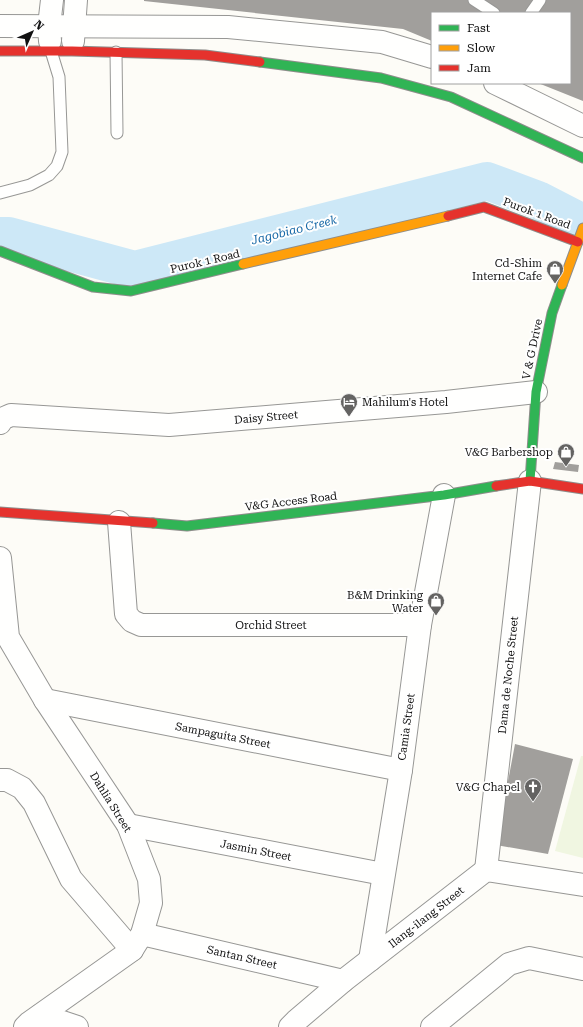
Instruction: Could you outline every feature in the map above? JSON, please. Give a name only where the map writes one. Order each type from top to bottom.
[{"type":"street","points":[[52,0],[50,26],[62,51]]},
{"type":"street","points":[[62,51],[74,26],[76,0]]},
{"type":"street","points":[[0,26],[228,27],[382,42],[431,57]]},
{"type":"street","points":[[0,51],[116,52],[205,56],[381,78],[451,97],[583,158]]},
{"type":"street","points":[[497,84],[583,126]]},
{"type":"street","name":"Purok 1 Road","points":[[0,252],[92,287],[131,291],[484,207],[578,253]]},
{"type":"street","name":"V & G Drive","points":[[530,481],[536,392],[552,313],[578,253],[582,230]]},
{"type":"street","name":"Daisy Street","points":[[0,423],[2,419],[11,415],[169,425],[446,402],[536,392]]},
{"type":"street","name":"V&G Access Road","points":[[0,512],[187,526],[444,495],[530,481],[583,489]]},
{"type":"street","name":"Dama de Noche Street","points":[[486,870],[530,481]]},
{"type":"street","name":"Camia Street","points":[[370,960],[400,770],[420,625],[444,495]]},
{"type":"street","name":"Orchid Street","points":[[119,522],[126,614],[132,621],[142,626],[420,625]]},
{"type":"street","name":"Dahlia Street","points":[[0,558],[8,637],[45,700],[128,825],[149,879],[151,903],[137,942]]},
{"type":"street","name":"Sampaguita Street","points":[[45,700],[400,770]]},
{"type":"street","points":[[0,780],[7,780],[22,788],[34,803],[71,879],[137,942],[33,1021]]},
{"type":"street","name":"Jasmin Street","points":[[128,825],[383,874]]},
{"type":"street","points":[[486,870],[583,885]]},
{"type":"street","name":"Ilang-ilang Street","points":[[290,1027],[343,981],[486,870]]},
{"type":"street","name":"Santan Street","points":[[137,942],[343,981]]},
{"type":"street","points":[[432,1027],[509,964],[530,958],[583,969]]},
{"type":"street","points":[[33,1021],[77,1027]]},
{"type":"lane","points":[[474,0],[492,12]]},
{"type":"lane","points":[[532,12],[540,0]]},
{"type":"lane","points":[[0,193],[30,186],[49,175],[57,166],[62,152],[59,77],[62,51]]},
{"type":"lane","points":[[116,52],[117,133]]},
{"type":"green space","points":[[581,756],[583,756],[583,858],[555,851]]},
{"type":"building","points":[[583,0],[583,101],[540,84],[571,84],[571,12],[431,12],[431,41],[403,29],[144,1]]},
{"type":"building","name":"V&G Barbershop","points":[[555,462],[579,465],[578,472],[553,469]]},
{"type":"building","name":"V&G Chapel","points":[[515,744],[573,759],[548,854],[496,845]]},
{"type":"waterway","name":"Jagobiao Creek","points":[[0,236],[9,236],[135,270],[487,181],[538,200],[583,223]]},
{"type":"traffic: fast","points":[[260,62],[381,78],[451,97],[583,158]]},
{"type":"traffic: fast","points":[[0,251],[93,287],[131,291],[243,264]]},
{"type":"traffic: fast","points":[[530,481],[536,392],[552,313],[562,285]]},
{"type":"traffic: fast","points":[[153,523],[187,526],[444,495],[496,486]]},
{"type":"traffic: slow","points":[[243,264],[448,216]]},
{"type":"traffic: slow","points":[[562,285],[583,228]]},
{"type":"traffic: jam","points":[[0,51],[72,51],[205,55],[260,62]]},
{"type":"traffic: jam","points":[[448,216],[484,207],[578,242]]},
{"type":"traffic: jam","points":[[496,486],[530,481],[583,489]]},
{"type":"traffic: jam","points":[[0,512],[153,523]]},
{"type":"place","name":"Cd-Shim Internet Cafe","points":[[555,284]]},
{"type":"place","name":"Mahilum's Hotel","points":[[349,417]]},
{"type":"place","name":"V&G Barbershop","points":[[566,467]]},
{"type":"place","name":"B&M Drinking Water","points":[[436,616]]},
{"type":"place","name":"V&G Chapel","points":[[533,802]]}]
